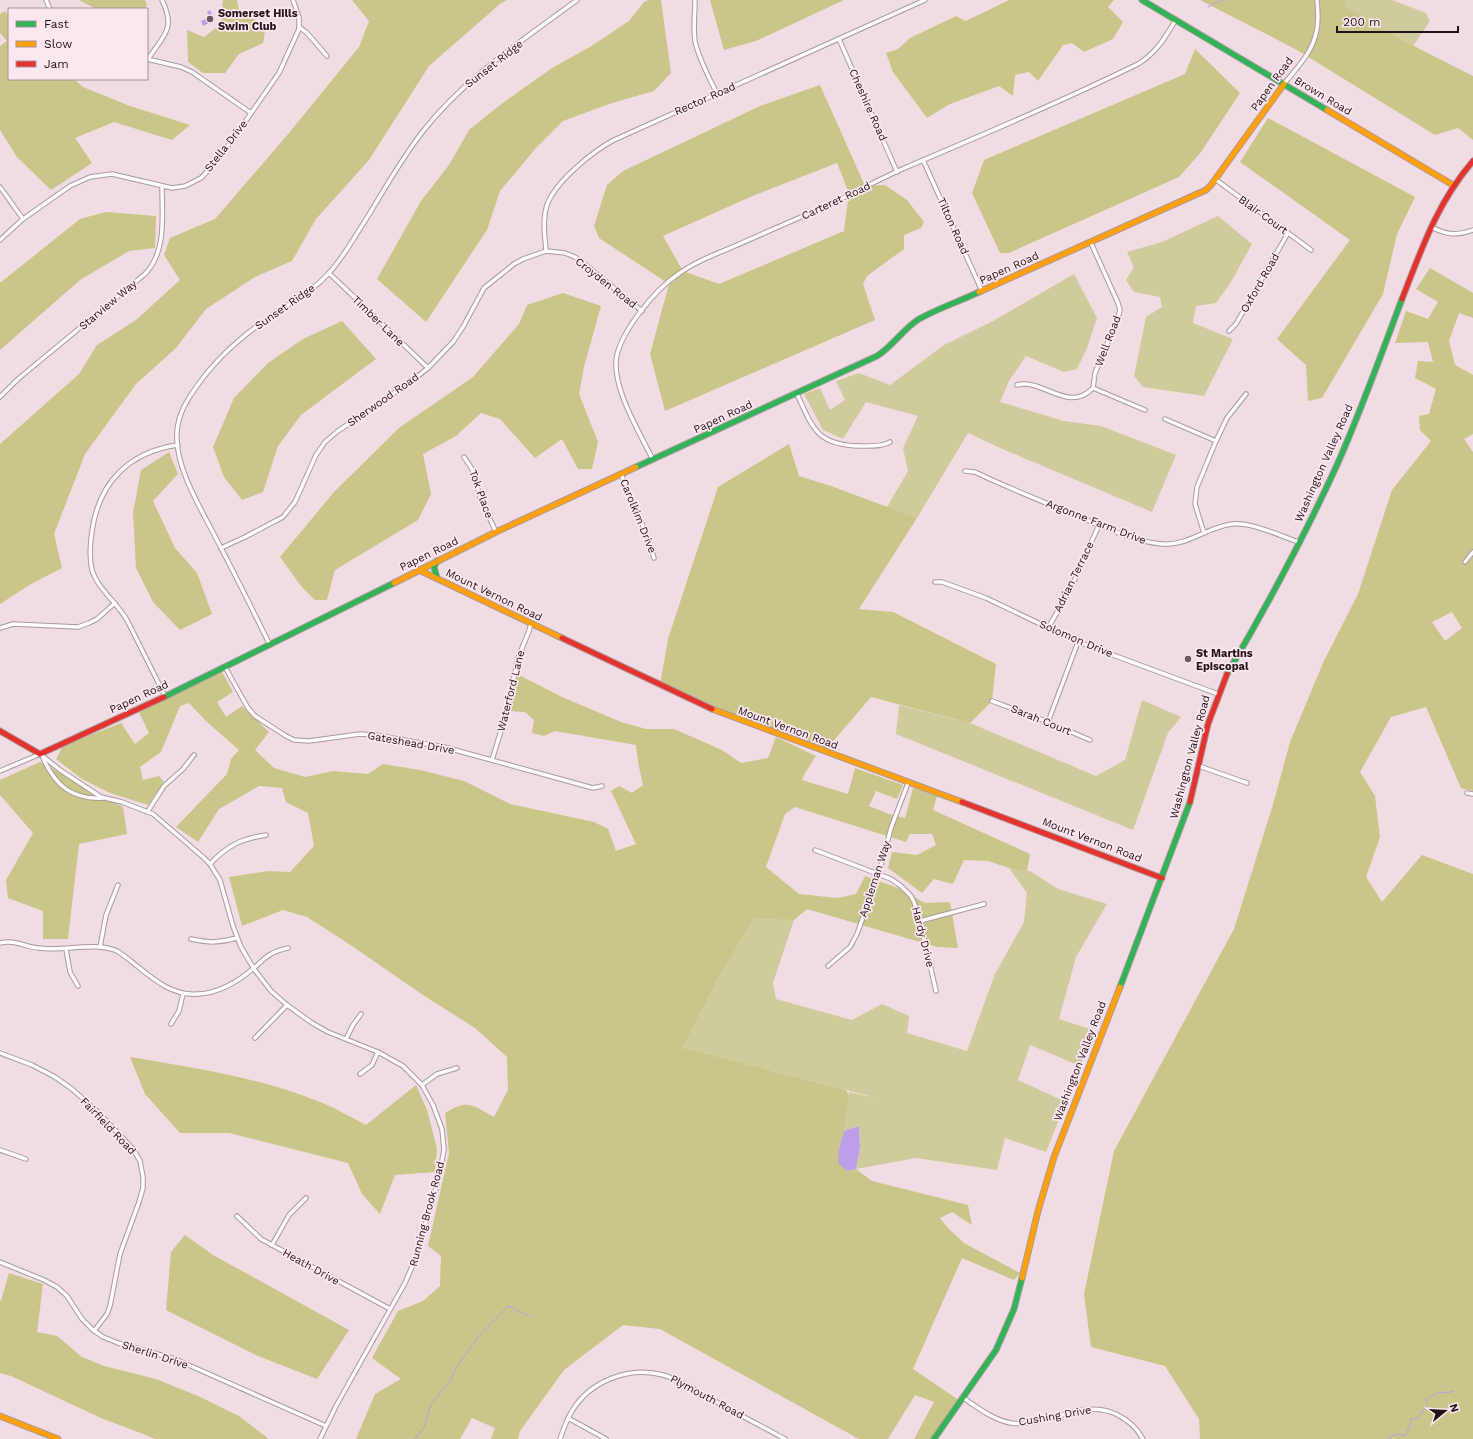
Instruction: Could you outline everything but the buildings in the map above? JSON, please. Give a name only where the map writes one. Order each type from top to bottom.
[{"type":"street","points":[[148,58],[161,40],[169,25],[169,18],[162,0]]},
{"type":"street","points":[[293,0],[299,27],[307,33],[327,56]]},
{"type":"street","name":"Sunset Ridge","points":[[270,645],[196,499],[182,466],[177,430],[182,411],[191,395],[214,364],[246,334],[279,310],[312,289],[329,274],[342,257],[412,147],[441,110],[473,79],[577,0]]},
{"type":"street","points":[[695,0],[695,40],[702,64],[717,94]]},
{"type":"street","name":"Rector Road","points":[[546,251],[544,227],[547,205],[558,187],[596,150],[614,140],[924,0]]},
{"type":"street","name":"Brown Road","points":[[1142,0],[1175,21],[1454,185]]},
{"type":"street","name":"Papen Road","points":[[42,756],[270,645],[437,560],[797,394],[882,353],[903,332],[920,319],[1206,190],[1307,53],[1316,37],[1318,16],[1317,0]]},
{"type":"street","name":"Carteret Road","points":[[653,460],[628,407],[618,380],[616,364],[622,341],[642,311],[656,294],[675,276],[692,266],[834,203],[923,160],[1138,64],[1153,53],[1164,40],[1175,21]]},
{"type":"street","name":"Stella Drive","points":[[0,240],[23,219],[70,186],[98,176],[112,174],[172,188],[185,186],[201,178],[215,163],[278,74],[299,27]]},
{"type":"street","name":"Cheshire Road","points":[[839,39],[897,172]]},
{"type":"street","points":[[148,59],[181,67],[192,72],[251,113]]},
{"type":"street","name":"Tilton Road","points":[[923,160],[982,291]]},
{"type":"street","name":"Washington Valley Road","points":[[934,1439],[996,1350],[1010,1322],[1024,1272],[1038,1211],[1054,1157],[1188,809],[1208,724],[1224,679],[1279,583],[1327,487],[1350,433],[1431,227],[1454,185],[1473,160]]},
{"type":"street","name":"Blair Court","points":[[1215,179],[1311,250]]},
{"type":"street","name":"Starview Way","points":[[0,397],[18,379],[151,268],[157,256],[161,241],[162,186]]},
{"type":"street","points":[[0,187],[23,219]]},
{"type":"street","points":[[1431,227],[1453,234],[1473,230]]},
{"type":"street","name":"Oxford Road","points":[[1228,331],[1236,324],[1288,233]]},
{"type":"street","name":"Well Road","points":[[1091,243],[1120,310],[1095,373],[1093,388]]},
{"type":"street","name":"Croyden Road","points":[[546,251],[565,253],[576,257],[642,311]]},
{"type":"street","name":"Sherwood Road","points":[[221,548],[245,538],[283,516],[295,502],[316,455],[325,442],[338,431],[413,380],[428,368],[453,342],[463,327],[479,296],[489,283],[519,262],[546,251]]},
{"type":"street","name":"Timber Lane","points":[[329,274],[428,368]]},
{"type":"street","points":[[1017,384],[1026,384],[1070,398],[1084,395],[1093,388],[1144,410]]},
{"type":"street","points":[[797,394],[813,427],[827,440],[847,446],[879,446],[890,442]]},
{"type":"street","points":[[1204,533],[1197,515],[1195,504],[1197,487],[1227,418],[1246,394]]},
{"type":"street","points":[[1165,419],[1216,441]]},
{"type":"street","points":[[165,696],[127,620],[98,582],[93,571],[90,557],[90,547],[94,523],[103,495],[113,479],[125,466],[133,461],[158,449],[178,445]]},
{"type":"street","name":"Tok Place","points":[[464,457],[472,469],[481,500],[496,532]]},
{"type":"street","name":"Argonne Farm Drive","points":[[965,471],[975,472],[1099,525],[1136,539],[1164,544],[1175,544],[1224,526],[1237,524],[1256,527],[1299,542]]},
{"type":"street","name":"Carolkim Drive","points":[[621,474],[648,538],[654,558]]},
{"type":"street","name":"Adrian Terrace","points":[[1048,628],[1070,590],[1099,525]]},
{"type":"street","points":[[1464,562],[1473,552]]},
{"type":"street","points":[[437,560],[434,568],[437,578]]},
{"type":"street","name":"Mount Vernon Road","points":[[419,570],[720,713],[1075,844],[1162,878]]},
{"type":"street","name":"Solomon Drive","points":[[935,582],[942,582],[986,598],[1078,642],[1218,694]]},
{"type":"street","points":[[0,628],[13,624],[73,628],[78,627],[89,624],[97,619],[115,603]]},
{"type":"street","name":"Waterford Lane","points":[[492,760],[507,711],[518,658],[531,623]]},
{"type":"street","points":[[1048,722],[1078,642]]},
{"type":"street","name":"Gateshead Drive","points":[[225,667],[248,708],[255,716],[294,740],[309,741],[360,734],[375,735],[444,747],[593,788],[602,786]]},
{"type":"street","name":"Sarah Court","points":[[992,701],[1090,740]]},
{"type":"street","points":[[0,731],[42,756]]},
{"type":"street","points":[[148,812],[164,786],[183,769],[194,755]]},
{"type":"street","points":[[0,772],[42,756]]},
{"type":"street","name":"Running Brook Road","points":[[42,756],[50,772],[58,782],[72,793],[86,798],[104,798],[122,802],[148,812],[159,819],[210,864],[223,888],[236,938],[254,969],[271,990],[287,1006],[312,1023],[378,1052],[403,1066],[422,1085],[438,1116],[444,1140],[444,1150],[438,1181],[415,1260],[405,1283],[336,1406],[320,1439]]},
{"type":"street","name":"Running Brook Road","points":[[42,756],[92,792],[104,798]]},
{"type":"street","points":[[1199,766],[1248,783]]},
{"type":"street","name":"Appleman Way","points":[[828,966],[853,942],[879,873],[891,828],[908,783]]},
{"type":"street","points":[[1467,793],[1473,794]]},
{"type":"street","points":[[210,864],[219,854],[232,845],[246,839],[266,835]]},
{"type":"street","name":"Hardy Drive","points":[[815,850],[879,873],[897,882],[906,890],[914,902],[920,921],[936,991]]},
{"type":"street","points":[[100,947],[106,915],[118,884]]},
{"type":"street","points":[[920,921],[984,904]]},
{"type":"street","points":[[191,938],[210,943],[222,942],[236,938]]},
{"type":"street","points":[[0,943],[15,942],[38,948],[110,948],[118,952],[157,982],[182,994],[198,994],[217,991],[254,969],[270,954],[288,948]]},
{"type":"street","points":[[66,949],[70,972],[78,986]]},
{"type":"street","points":[[171,1024],[179,1011],[182,994]]},
{"type":"street","points":[[255,1038],[287,1006]]},
{"type":"street","points":[[346,1039],[360,1014]]},
{"type":"street","points":[[360,1074],[372,1065],[378,1052]]},
{"type":"street","name":"Fairfield Road","points":[[0,1053],[32,1065],[55,1077],[72,1089],[98,1112],[133,1149],[140,1161],[143,1177],[143,1188],[120,1254],[110,1306],[107,1314],[94,1331]]},
{"type":"street","points":[[422,1085],[437,1074],[457,1068]]},
{"type":"street","points":[[0,1150],[26,1160]]},
{"type":"street","points":[[272,1245],[289,1215],[306,1198]]},
{"type":"street","name":"Heath Drive","points":[[237,1216],[256,1234],[272,1245],[390,1309]]},
{"type":"street","name":"Sherlin Drive","points":[[0,1262],[57,1287],[67,1296],[82,1319],[94,1331],[103,1337],[118,1343],[175,1359],[326,1426]]},
{"type":"street","name":"Plymouth Road","points":[[560,1439],[568,1418],[578,1403],[597,1386],[612,1378],[643,1372],[663,1375],[686,1385],[785,1439]]},
{"type":"street","name":"Cushing Drive","points":[[962,1397],[989,1415],[1010,1423],[1026,1423],[1084,1409],[1112,1412],[1134,1427],[1143,1439]]},
{"type":"street","points":[[0,1416],[58,1439]]},
{"type":"street","points":[[568,1418],[606,1439]]},
{"type":"shaded area","points":[[79,0],[145,0],[147,4],[145,8],[94,8]]},
{"type":"shaded area","points":[[223,0],[237,0],[240,14],[266,24],[263,43],[239,54],[225,73],[203,73],[188,62],[187,30],[204,37],[221,24]]},
{"type":"shaded area","points":[[352,0],[507,0],[500,4],[429,66],[369,160],[316,219],[292,261],[255,277],[206,309],[176,348],[136,384],[85,454],[54,534],[62,568],[31,584],[0,604],[0,444],[79,374],[97,345],[136,320],[180,280],[164,255],[170,238],[215,219],[289,133],[359,47],[369,21]]},
{"type":"shaded area","points":[[649,0],[661,0],[671,73],[654,91],[612,103],[563,121],[536,148],[500,191],[487,230],[426,322],[377,279],[421,201],[449,165],[469,130],[500,105],[552,68],[590,47],[629,21],[644,2]]},
{"type":"shaded area","points":[[710,0],[844,0],[756,41],[724,50]]},
{"type":"shaded area","points":[[1009,0],[1114,0],[1108,7],[1123,22],[1113,39],[1084,52],[1072,43],[1063,45],[1038,81],[1029,72],[1015,75],[1013,96],[999,86],[950,104],[927,118],[893,72],[886,53],[898,49],[910,38],[956,16],[966,21]]},
{"type":"shaded area","points":[[1200,0],[1345,0],[1345,6],[1406,42],[1473,76],[1473,140],[1458,128],[1435,135],[1297,50]]},
{"type":"shaded area","points":[[1345,0],[1392,0],[1426,13],[1430,21],[1413,46],[1345,6]]},
{"type":"shaded area","name":"Somerset Hills Swim Club","points":[[210,10],[215,20],[203,26],[201,21],[209,17],[207,12]]},
{"type":"shaded area","points":[[5,11],[8,14],[8,80],[75,80],[83,87],[130,106],[190,125],[172,140],[114,122],[75,138],[92,163],[51,190],[17,157],[0,130],[0,46],[7,41],[0,33],[0,14]]},
{"type":"shaded area","points":[[1195,49],[1240,93],[1201,152],[1179,177],[1009,253],[1000,253],[972,193],[984,160],[1185,74]]},
{"type":"shaded area","points":[[820,85],[865,186],[885,185],[907,200],[924,222],[921,228],[904,235],[904,249],[867,276],[863,284],[875,320],[665,411],[650,354],[669,284],[599,238],[594,226],[607,185],[623,171],[760,106]],"holes":[[[837,163],[849,193],[844,231],[719,284],[683,271],[663,236],[750,197]]]},
{"type":"shaded area","points":[[1268,118],[1415,197],[1397,234],[1383,294],[1322,398],[1308,401],[1306,365],[1277,339],[1350,240],[1240,162]]},
{"type":"shaded area","points":[[106,212],[156,216],[155,248],[129,251],[80,280],[0,350],[0,283],[80,219]]},
{"type":"shaded area","points":[[1218,216],[1252,244],[1231,282],[1216,303],[1196,306],[1193,323],[1233,339],[1204,396],[1143,387],[1134,376],[1146,317],[1162,307],[1160,297],[1134,292],[1126,280],[1134,267],[1127,252],[1162,242]]},
{"type":"shaded area","points":[[1430,268],[1473,293],[1473,318],[1459,313],[1449,341],[1455,365],[1473,375],[1473,434],[1464,439],[1473,452],[1473,791],[1461,788],[1426,707],[1391,717],[1360,772],[1375,796],[1380,837],[1366,877],[1382,902],[1422,855],[1473,874],[1473,1439],[1200,1439],[1199,1419],[1165,1366],[1091,1347],[1084,1294],[1114,1151],[1234,929],[1274,801],[1290,742],[1323,663],[1358,594],[1392,490],[1431,441],[1420,430],[1419,416],[1429,414],[1436,389],[1415,378],[1418,361],[1433,362],[1428,342],[1395,343],[1406,311],[1428,319],[1438,302],[1416,289]],"holes":[[[1452,612],[1462,628],[1445,641],[1432,622]]]},
{"type":"shaded area","points":[[1074,274],[1097,318],[1087,348],[1077,369],[1064,372],[1026,356],[1009,381],[1000,402],[1064,421],[1101,426],[1176,455],[1152,512],[968,433],[917,518],[887,507],[908,471],[903,448],[918,416],[866,402],[843,439],[823,430],[804,394],[820,388],[830,410],[845,400],[836,381],[859,373],[890,385],[944,345],[993,321]]},
{"type":"shaded area","points":[[563,293],[601,306],[584,367],[579,394],[598,442],[592,469],[578,469],[562,439],[535,458],[500,419],[481,413],[456,436],[423,454],[431,494],[418,520],[335,570],[327,600],[315,600],[301,586],[280,557],[334,492],[399,428],[473,377],[519,324],[527,305]]},
{"type":"shaded area","points":[[342,321],[376,359],[301,415],[278,446],[263,492],[242,500],[224,477],[213,447],[234,398],[268,363],[303,339]]},
{"type":"shaded area","points":[[789,444],[799,476],[831,486],[917,518],[859,609],[893,612],[996,664],[992,701],[970,723],[871,697],[824,752],[720,713],[660,685],[668,639],[718,487]]},
{"type":"shaded area","points":[[169,452],[178,474],[153,501],[175,548],[197,573],[212,614],[180,630],[153,602],[136,568],[133,513],[141,470]]},
{"type":"shaded area","points":[[222,672],[233,692],[217,702],[226,717],[242,706],[269,732],[255,750],[274,768],[305,777],[333,771],[368,774],[383,764],[420,770],[464,781],[510,804],[594,822],[608,829],[616,851],[636,844],[611,791],[619,786],[632,793],[643,785],[636,745],[555,731],[544,736],[532,733],[534,720],[525,712],[509,711],[517,674],[562,697],[621,722],[646,729],[674,729],[722,750],[741,763],[768,758],[776,737],[816,756],[802,780],[848,794],[855,768],[903,785],[897,799],[876,791],[869,806],[889,814],[905,818],[913,788],[937,796],[933,810],[1030,854],[1027,871],[1009,868],[988,861],[964,860],[953,884],[934,879],[922,893],[888,868],[892,852],[917,855],[936,845],[932,834],[910,834],[906,842],[795,807],[785,814],[766,867],[799,894],[838,898],[856,894],[865,876],[898,888],[925,903],[950,902],[958,948],[937,947],[807,909],[794,920],[754,918],[722,971],[683,1048],[846,1090],[849,1096],[844,1131],[839,1149],[847,1171],[856,1169],[872,1181],[968,1205],[972,1225],[952,1212],[940,1218],[964,1243],[1020,1273],[1014,1280],[962,1258],[913,1369],[960,1401],[935,1439],[914,1439],[934,1402],[915,1395],[888,1439],[859,1439],[660,1329],[623,1325],[564,1370],[520,1431],[518,1439],[491,1439],[495,1428],[472,1418],[460,1439],[356,1439],[375,1394],[401,1379],[372,1358],[398,1311],[423,1301],[440,1286],[441,1256],[428,1246],[449,1153],[445,1113],[459,1106],[470,1105],[494,1117],[508,1090],[507,1057],[475,1028],[307,917],[283,910],[242,926],[229,877],[268,871],[290,872],[314,846],[308,813],[286,802],[282,788],[259,786],[219,809],[198,842],[176,827],[227,774],[231,759],[239,750],[207,722],[189,703],[180,706],[161,752],[140,767],[143,780],[159,776],[164,782],[148,805],[110,793],[82,779],[56,759],[63,746],[121,723],[135,744],[149,733],[139,712]]},
{"type":"shaded area","points":[[1142,700],[1181,717],[1168,733],[1133,830],[896,734],[899,705],[970,723],[1096,776],[1125,760]]},
{"type":"shaded area","points":[[40,762],[123,807],[127,834],[79,844],[68,939],[43,939],[43,911],[8,898],[6,880],[33,833],[0,795],[0,780]]},
{"type":"shaded area","points":[[1009,868],[1030,871],[1058,889],[1107,904],[1076,957],[1059,1019],[1093,1030],[1080,1066],[1030,1045],[1018,1080],[1066,1102],[1046,1152],[1005,1138],[997,1170],[916,1158],[856,1169],[860,1147],[859,1126],[844,1131],[849,1092],[877,1098],[683,1048],[722,971],[754,917],[794,920],[773,983],[776,999],[852,1020],[882,1004],[909,1016],[907,1033],[967,1051],[995,974],[1024,922],[1027,893]]},
{"type":"shaded area","points":[[130,1057],[229,1075],[278,1087],[325,1104],[366,1125],[416,1085],[427,1110],[437,1149],[435,1172],[395,1175],[380,1214],[362,1194],[348,1163],[229,1133],[180,1133],[145,1094]]},
{"type":"shaded area","points":[[859,1126],[860,1147],[856,1169],[847,1171],[838,1163],[839,1149],[844,1131]]},
{"type":"shaded area","points":[[185,1235],[213,1255],[349,1330],[317,1379],[258,1356],[166,1310],[171,1252]]},
{"type":"shaded area","points":[[9,1273],[43,1284],[37,1332],[57,1336],[82,1357],[104,1366],[156,1379],[198,1396],[239,1416],[269,1439],[156,1439],[101,1418],[11,1376],[0,1373],[0,1300],[1,1301]]},
{"type":"waterway","points":[[1208,7],[1222,0]]},
{"type":"waterway","points":[[415,1439],[424,1427],[431,1404],[450,1381],[456,1368],[479,1336],[508,1306],[529,1316]]},
{"type":"waterway","points":[[1388,1439],[1397,1434],[1405,1436],[1411,1419],[1417,1419],[1428,1405],[1426,1399],[1440,1392],[1447,1393],[1454,1391]]},
{"type":"traffic: fast","points":[[1142,0],[1327,110]]},
{"type":"traffic: fast","points":[[636,467],[877,356],[919,319],[979,292]]},
{"type":"traffic: fast","points":[[1227,674],[1285,571],[1337,465],[1363,404],[1402,299]]},
{"type":"traffic: fast","points":[[437,561],[434,567],[437,578]]},
{"type":"traffic: fast","points":[[164,697],[394,583]]},
{"type":"traffic: fast","points":[[1120,987],[1190,802]]},
{"type":"traffic: fast","points":[[934,1439],[996,1350],[1014,1309],[1022,1278]]},
{"type":"traffic: slow","points":[[979,292],[1206,190],[1284,84]]},
{"type":"traffic: slow","points":[[1327,110],[1453,185]]},
{"type":"traffic: slow","points":[[394,583],[496,532],[636,467]]},
{"type":"traffic: slow","points":[[419,570],[562,638]]},
{"type":"traffic: slow","points":[[712,709],[962,802]]},
{"type":"traffic: slow","points":[[1022,1278],[1038,1211],[1054,1157],[1120,987]]},
{"type":"traffic: slow","points":[[0,1416],[58,1439]]},
{"type":"traffic: jam","points":[[1402,299],[1424,244],[1440,210],[1460,177],[1473,161]]},
{"type":"traffic: jam","points":[[562,638],[712,709]]},
{"type":"traffic: jam","points":[[1190,802],[1208,724],[1227,674]]},
{"type":"traffic: jam","points":[[0,731],[40,754],[164,697]]},
{"type":"traffic: jam","points":[[962,802],[1162,878]]},
{"type":"place","name":"Somerset Hills Swim Club","points":[[210,19]]},
{"type":"place","name":"St Martins Episcopal","points":[[1188,659]]}]
